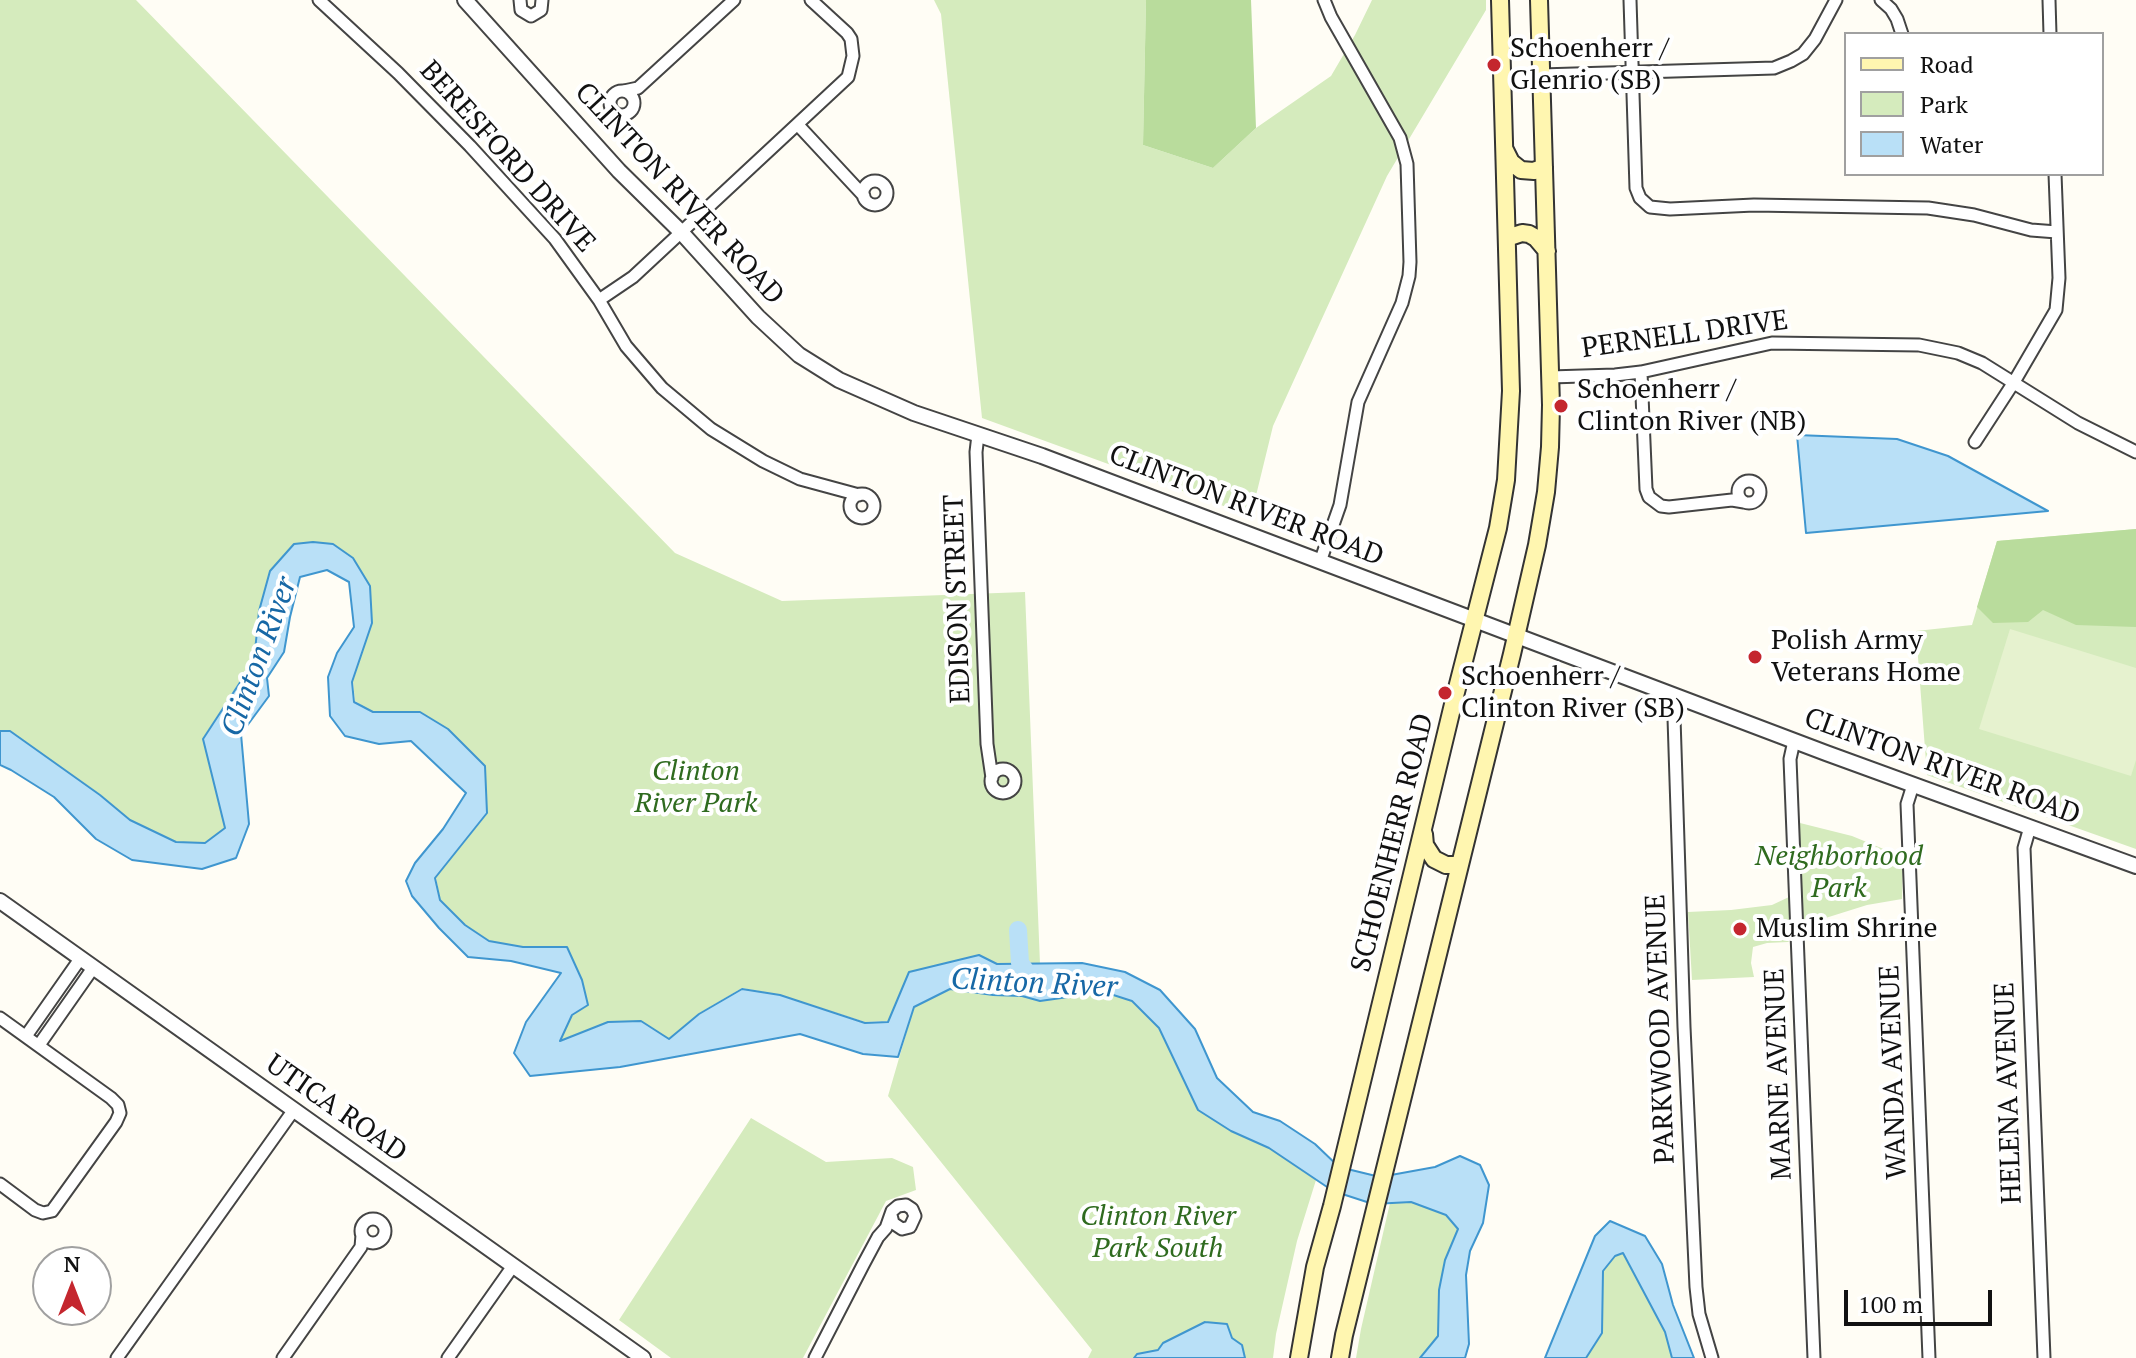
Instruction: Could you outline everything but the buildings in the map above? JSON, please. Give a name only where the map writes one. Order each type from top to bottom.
[{"type":"main road","name":"SCHOENHERR ROAD","points":[[1299,1358],[1315,1267],[1498,528],[1508,457],[1511,391],[1500,0]]},
{"type":"main road","points":[[1340,1358],[1516,635],[1537,545],[1549,471],[1551,424],[1539,0]]},
{"type":"main road","points":[[1505,150],[1511,162],[1521,170],[1534,171],[1544,167]]},
{"type":"main road","points":[[1507,238],[1515,234],[1529,234],[1547,251]]},
{"type":"main road","points":[[1424,829],[1425,845],[1434,859],[1446,865],[1459,865]]},
{"type":"street","name":"CLINTON RIVER ROAD","points":[[465,0],[619,171],[681,232],[758,317],[785,344],[839,380],[887,401],[1042,456],[1679,698],[2136,866]]},
{"type":"street","points":[[520,0],[521,10],[531,16],[538,13],[543,1]]},
{"type":"street","points":[[638,88],[630,113],[615,113],[611,99],[616,93],[638,88],[734,0]]},
{"type":"street","points":[[599,300],[633,277],[845,82],[851,71],[853,46],[847,33],[811,0]]},
{"type":"street","points":[[1320,562],[1340,505],[1358,402],[1402,303],[1410,262],[1407,164],[1400,138],[1324,0]]},
{"type":"street","points":[[1630,0],[1636,188],[1640,198],[1650,207],[1928,208],[1974,215],[2031,230],[2057,232]]},
{"type":"street","points":[[1541,75],[1774,68],[1803,54],[1815,39],[1836,0]]},
{"type":"street","points":[[1881,0],[1891,9],[1901,32]]},
{"type":"street","points":[[2049,0],[2050,32]]},
{"type":"street","name":"BERESFORD DRIVE","points":[[327,2],[470,146],[555,239],[599,300],[626,346],[678,402],[711,429],[763,461],[800,479],[859,495]]},
{"type":"street","points":[[624,91],[631,95],[634,102]]},
{"type":"street","points":[[798,125],[868,203],[883,203],[887,196],[882,183],[854,185]]},
{"type":"street","points":[[1975,442],[2056,310],[2059,278],[2055,176]]},
{"type":"street","points":[[864,196],[865,188],[870,183]]},
{"type":"street","name":"PERNELL DRIVE","points":[[1550,377],[1641,372],[1758,345],[1787,342],[1919,345],[1939,348],[1982,363],[2078,423],[2136,452]]},
{"type":"street","points":[[1641,372],[1646,489],[1649,497],[1661,506],[1669,507],[1738,497]]},
{"type":"street","name":"EDISON STREET","points":[[978,435],[976,452],[987,744],[992,778]]},
{"type":"street","points":[[839,490],[856,517],[871,515],[874,508],[867,495],[852,499],[850,507]]},
{"type":"street","name":"PARKWOOD AVENUE","points":[[1679,698],[1674,714],[1696,1287],[1699,1314],[1712,1358]]},
{"type":"street","name":"MARNE AVENUE","points":[[1794,741],[1790,759],[1814,1358]]},
{"type":"street","points":[[990,761],[1011,772],[1015,778],[1009,792],[998,792],[992,786],[992,778],[1004,769]]},
{"type":"street","name":"WANDA AVENUE","points":[[1913,785],[1907,804],[1929,1358]]},
{"type":"street","name":"HELENA AVENUE","points":[[2030,827],[2024,848],[2044,1358]]},
{"type":"street","name":"UTICA ROAD","points":[[0,901],[643,1358]]},
{"type":"street","points":[[26,1036],[87,964]]},
{"type":"street","points":[[39,1045],[87,964]]},
{"type":"street","points":[[0,1018],[111,1098],[118,1105],[120,1113],[57,1206],[47,1212],[35,1210],[0,1184]]},
{"type":"street","points":[[117,1358],[293,1111]]},
{"type":"street","points":[[815,1358],[878,1237],[892,1228],[906,1228],[913,1224],[915,1216],[912,1209],[906,1205],[898,1206],[891,1215],[892,1228]]},
{"type":"street","points":[[283,1358],[361,1241],[362,1227],[366,1221],[374,1219],[381,1222],[385,1229],[384,1237],[374,1243],[361,1241]]},
{"type":"street","points":[[448,1358],[513,1266]]},
{"type":"green space","name":"Clinton River Park","points":[[0,0],[136,0],[675,553],[782,601],[1025,592],[1040,964],[997,964],[978,956],[909,972],[889,1021],[865,1022],[780,995],[742,988],[698,1014],[669,1039],[641,1021],[608,1022],[560,1041],[572,1016],[588,1004],[567,947],[522,947],[489,941],[466,926],[440,899],[436,877],[487,814],[485,766],[447,729],[421,713],[372,712],[355,701],[353,681],[372,623],[370,586],[353,558],[333,545],[313,542],[294,545],[270,571],[259,610],[253,661],[203,738],[225,828],[205,843],[176,842],[130,820],[101,795],[10,731],[0,731]]},
{"type":"green space","points":[[934,0],[1146,0],[1143,145],[1213,168],[1256,128],[1331,76],[1372,0],[1486,0],[1486,10],[1387,176],[1273,426],[1251,516],[982,418],[941,14]]},
{"type":"green space","points":[[1146,0],[1251,0],[1256,128],[1213,168],[1143,145]]},
{"type":"green space","points":[[2136,529],[2136,849],[1927,775],[1916,631],[1972,625],[1997,541]]},
{"type":"green space","points":[[2136,529],[2136,627],[2076,625],[2043,610],[2028,622],[1993,623],[1977,607],[1997,541]]},
{"type":"green space","points":[[2010,629],[2136,668],[2136,760],[2131,776],[1979,729]]},
{"type":"green space","name":"Neighborhood Park","points":[[1796,822],[1852,836],[1903,857],[1902,899],[1867,905],[1816,921],[1788,942],[1753,947],[1751,963],[1754,977],[1692,980],[1688,912],[1772,905],[1789,897],[1801,883]]},
{"type":"green space","name":"Clinton River Park South","points":[[950,989],[1022,996],[1040,1001],[1103,992],[1131,1001],[1159,1028],[1198,1110],[1231,1131],[1269,1148],[1316,1180],[1297,1241],[1273,1358],[1088,1358],[1092,1350],[888,1096],[914,1007]]},
{"type":"green space","points":[[751,1118],[826,1162],[892,1158],[913,1167],[916,1190],[886,1201],[803,1358],[671,1358],[619,1320]]},
{"type":"green space","points":[[1411,1202],[1446,1215],[1458,1229],[1445,1260],[1439,1290],[1438,1336],[1420,1358],[1356,1358],[1390,1203]]},
{"type":"green space","points":[[1623,1253],[1665,1332],[1672,1358],[1586,1358],[1602,1333],[1603,1271],[1615,1256]]},
{"type":"water","points":[[1797,435],[1897,439],[1948,456],[2048,511],[1806,533]]},
{"type":"water","name":"Clinton River","points":[[294,544],[333,544],[353,558],[370,586],[372,623],[352,682],[354,702],[373,712],[420,712],[448,729],[485,766],[487,813],[435,878],[440,900],[465,925],[489,941],[523,947],[567,947],[582,980],[588,1005],[572,1015],[560,1041],[608,1022],[641,1021],[669,1039],[699,1014],[742,989],[780,995],[865,1023],[888,1022],[909,972],[979,955],[997,964],[1082,963],[1125,972],[1160,990],[1195,1029],[1217,1078],[1253,1112],[1280,1121],[1315,1144],[1339,1167],[1380,1177],[1435,1167],[1460,1156],[1480,1165],[1489,1185],[1483,1223],[1470,1251],[1466,1275],[1469,1344],[1465,1358],[1420,1358],[1438,1336],[1439,1290],[1445,1260],[1458,1229],[1446,1215],[1411,1202],[1373,1204],[1333,1191],[1269,1148],[1231,1131],[1198,1110],[1159,1028],[1132,1001],[1104,992],[1040,1001],[1022,996],[950,989],[914,1007],[898,1057],[863,1054],[800,1034],[620,1067],[530,1076],[514,1053],[526,1022],[561,973],[511,961],[468,957],[412,896],[406,881],[415,863],[443,829],[466,793],[411,741],[379,744],[345,736],[330,716],[328,677],[337,653],[354,627],[349,582],[327,570],[300,577],[284,652],[267,678],[269,696],[241,734],[249,824],[236,858],[202,869],[132,860],[96,839],[54,797],[0,765],[0,731],[10,731],[130,820],[176,842],[205,843],[225,828],[203,739],[254,661],[259,611],[270,571]]},
{"type":"water","points":[[1610,1221],[1645,1236],[1662,1264],[1673,1305],[1694,1358],[1672,1358],[1665,1332],[1623,1253],[1615,1256],[1603,1271],[1602,1333],[1586,1358],[1545,1358],[1595,1236]]},
{"type":"water","points":[[1205,1322],[1227,1324],[1232,1338],[1242,1345],[1245,1358],[1134,1358],[1137,1354],[1158,1350],[1163,1343]]},
{"type":"waterway","name":"Clinton River","points":[[1018,930],[1020,963],[1034,983]]},
{"type":"place","name":"Schoenherr / Glenrio (SB)","points":[[1494,65]]},
{"type":"place","name":"Schoenherr / Clinton River (NB)","points":[[1561,406]]},
{"type":"place","name":"Polish Army Veterans Home","points":[[1755,657]]},
{"type":"place","name":"Schoenherr / Clinton River (SB)","points":[[1445,693]]},
{"type":"place","name":"Muslim Shrine","points":[[1740,929]]}]
